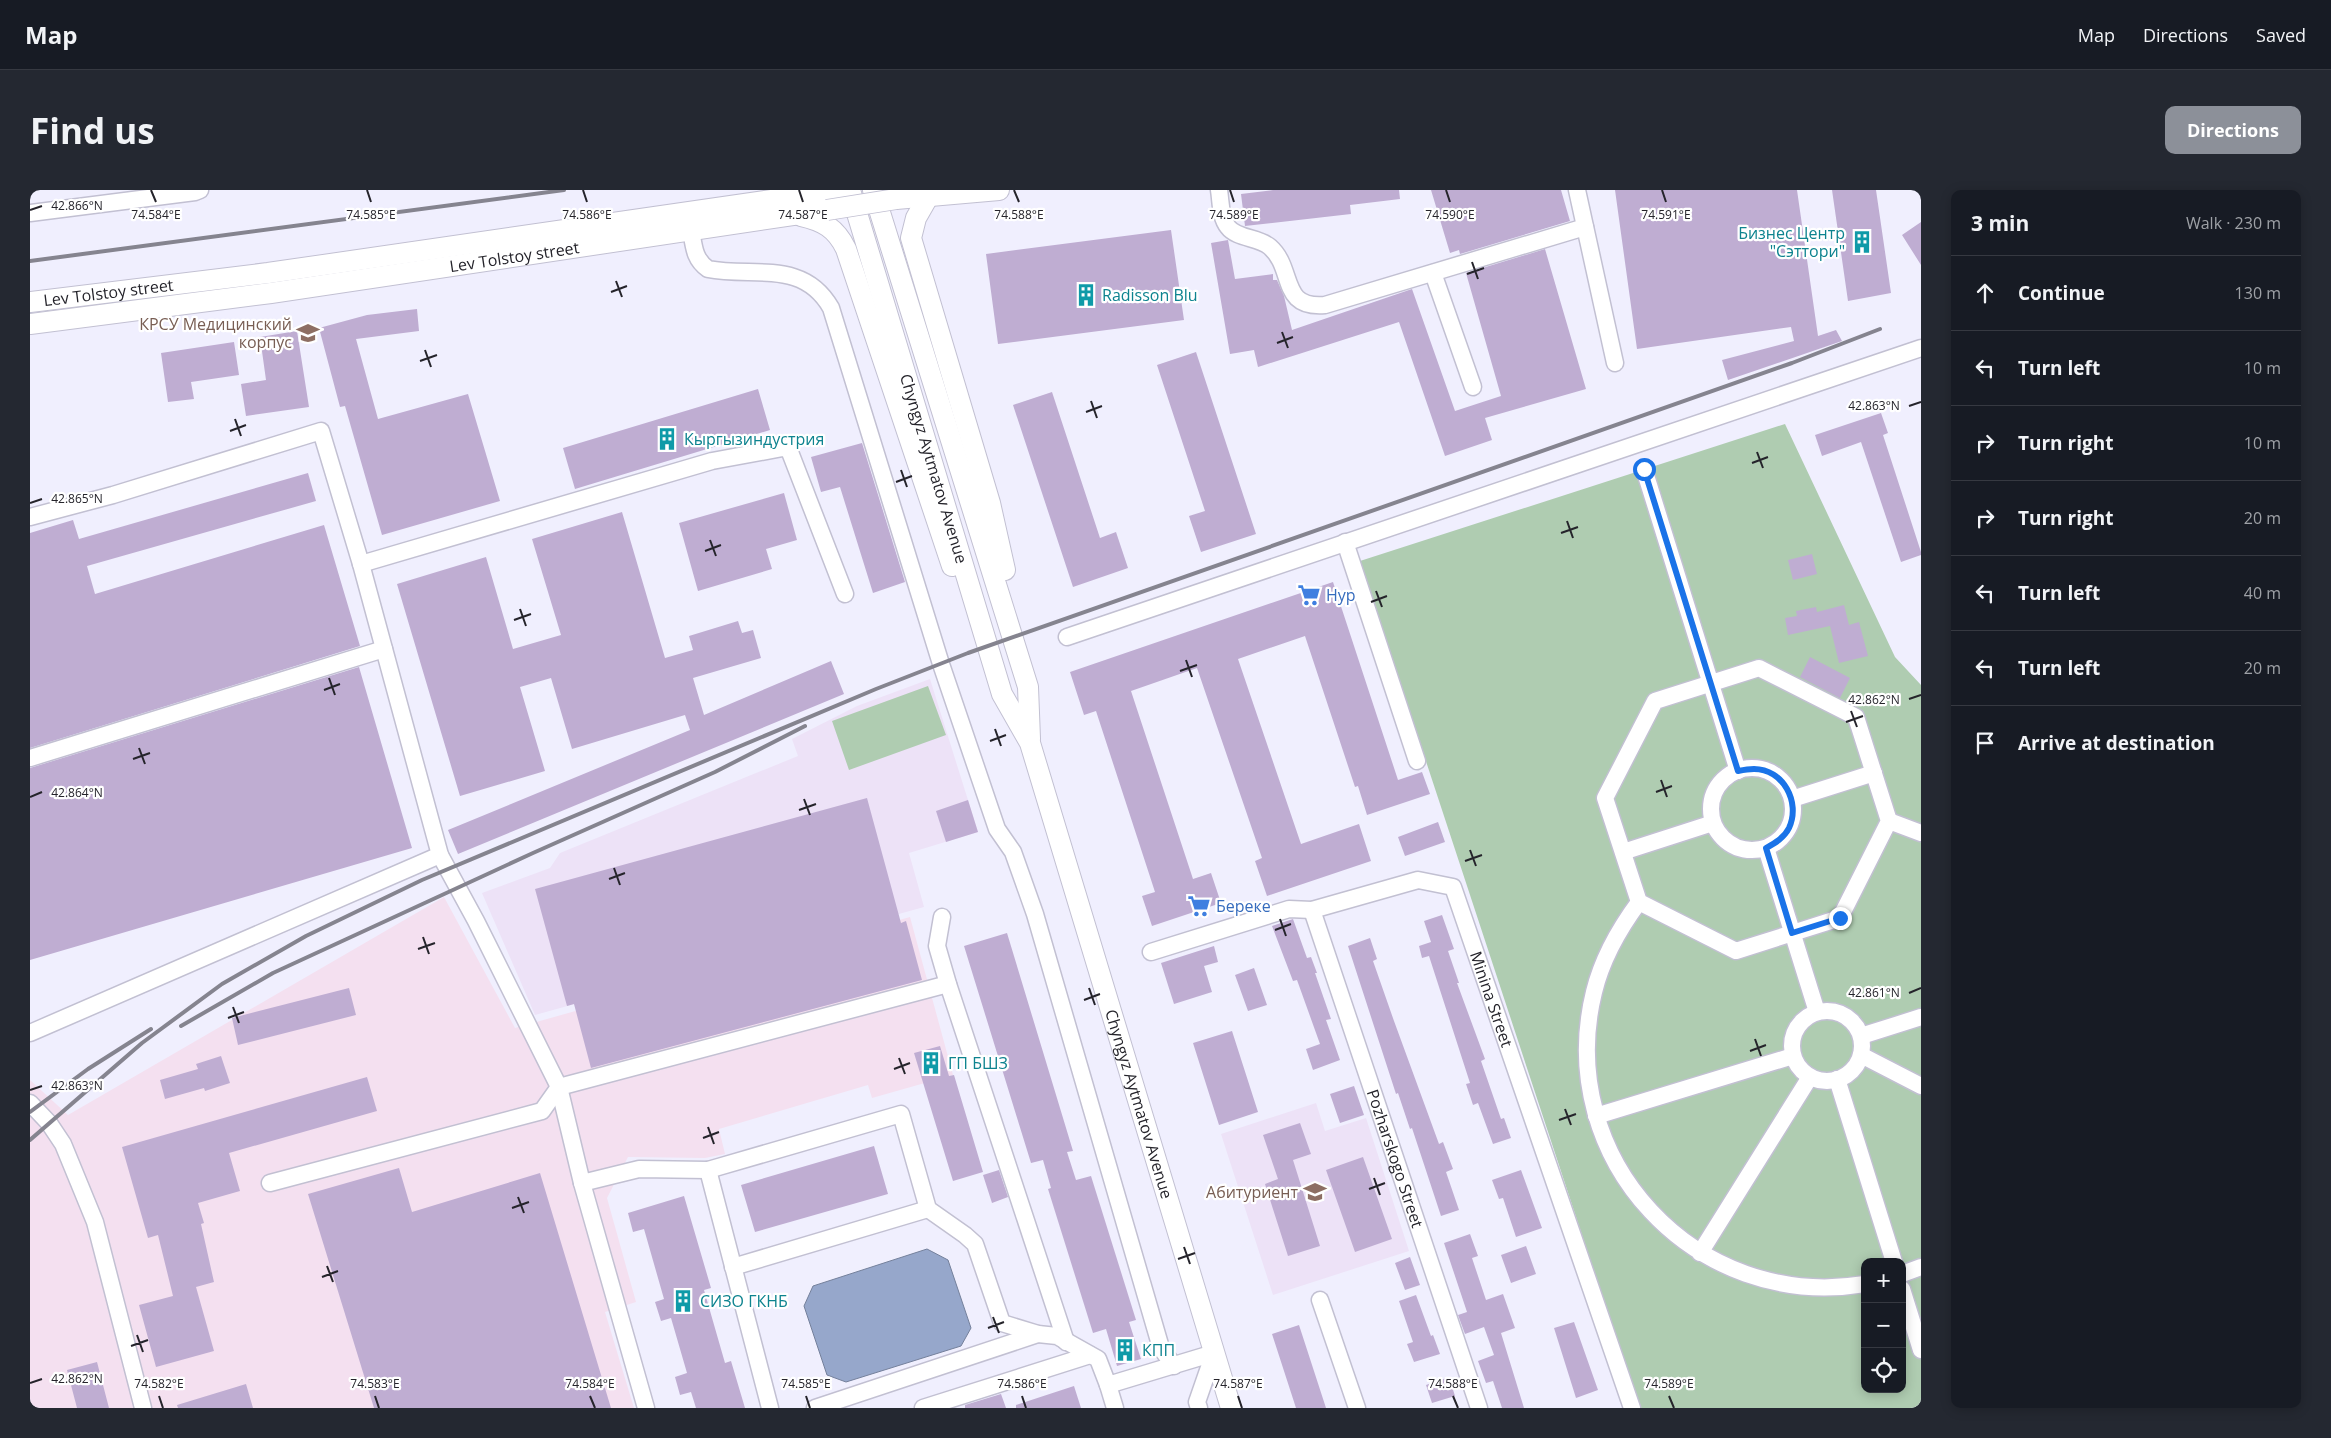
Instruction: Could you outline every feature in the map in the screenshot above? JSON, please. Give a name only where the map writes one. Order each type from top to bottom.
[{"type":"main road","name":"Chyngyz Aytmatov Avenue","points":[[850,190],[1002,694],[1030,743],[1232,1408]]},
{"type":"main road","name":"Chyngyz Aytmatov Avenue","points":[[873,190],[1028,687],[1030,743]]},
{"type":"main road","name":"Lev Tolstoy street","points":[[30,302],[830,197],[896,199],[998,190]]},
{"type":"main road","name":"Lev Tolstoy street","points":[[30,324],[280,292],[795,214],[830,197]]},
{"type":"main road","points":[[928,197],[916,218],[911,238],[990,503],[1004,568],[1006,613]]},
{"type":"main road","points":[[795,214],[818,220],[832,228],[840,236],[958,583],[981,620]]},
{"type":"street","points":[[30,213],[200,190]]},
{"type":"street","points":[[1219,190],[1223,217],[1229,228],[1269,246],[1279,260],[1297,300],[1310,306],[1325,305],[1585,227]]},
{"type":"street","points":[[1577,190],[1615,363]]},
{"type":"street","points":[[691,230],[696,256],[700,263],[708,269],[785,274],[799,279],[817,290],[831,308],[941,664],[997,829],[1013,852],[1035,914],[1161,1348],[1174,1366]]},
{"type":"street","points":[[1433,273],[1473,387]]},
{"type":"street","points":[[1067,637],[1921,348]]},
{"type":"street","points":[[30,517],[114,495],[321,430],[361,564],[440,854],[476,921],[559,1087],[582,1182],[646,1408]]},
{"type":"street","points":[[361,564],[712,461],[788,447],[845,594]]},
{"type":"street","points":[[1644,469],[1738,771]]},
{"type":"street","points":[[1345,542],[1417,761]]},
{"type":"street","points":[[30,758],[384,649]]},
{"type":"street","points":[[1759,668],[1856,717],[1874,773],[1889,821],[1840,918],[1736,951],[1639,902],[1605,798],[1655,701],[1759,668]]},
{"type":"street","points":[[1755,768],[1771,773],[1784,784],[1792,799],[1793,814],[1789,828],[1779,840],[1766,848],[1750,850],[1734,847],[1722,837],[1713,824],[1711,808],[1715,792],[1724,779],[1738,771],[1755,768]]},
{"type":"street","points":[[1792,799],[1874,773]]},
{"type":"street","points":[[1889,821],[1921,833]]},
{"type":"street","points":[[1623,852],[1713,824]]},
{"type":"street","points":[[1766,848],[1817,1012]]},
{"type":"street","points":[[30,1033],[440,854]]},
{"type":"street","name":"Minina Street","points":[[1151,952],[1289,909],[1312,910],[1418,880],[1453,886],[1627,1407]]},
{"type":"street","points":[[1639,902],[1612,944],[1594,991],[1589,1016],[1587,1067],[1596,1116],[1612,1157],[1635,1194],[1665,1227],[1700,1253],[1741,1273],[1785,1284],[1831,1288],[1861,1284]]},
{"type":"street","name":"Pozharskogo Street","points":[[1312,910],[1479,1408]]},
{"type":"street","points":[[942,917],[938,946],[948,984],[1066,1342]]},
{"type":"street","points":[[270,1184],[542,1111],[559,1087],[948,984]]},
{"type":"street","points":[[1817,1012],[1833,1012],[1848,1018],[1856,1026],[1861,1036],[1861,1056],[1856,1066],[1838,1080],[1824,1081],[1810,1077],[1800,1069],[1793,1056],[1792,1042],[1796,1029],[1804,1018],[1817,1012]]},
{"type":"street","points":[[1861,1036],[1921,1018]]},
{"type":"street","points":[[1596,1116],[1793,1056]]},
{"type":"street","points":[[1861,1056],[1921,1086]]},
{"type":"street","points":[[1700,1253],[1810,1077]]},
{"type":"street","points":[[1838,1080],[1893,1258]]},
{"type":"street","points":[[30,1103],[49,1123],[63,1144],[95,1222],[143,1408]]},
{"type":"street","points":[[582,1182],[639,1169],[708,1170],[900,1114],[928,1209],[965,1234],[975,1244],[1002,1323],[1038,1334],[1057,1336],[1098,1359],[1115,1408]]},
{"type":"street","points":[[708,1170],[770,1408]]},
{"type":"street","points":[[733,1267],[928,1209]]},
{"type":"street","points":[[1906,1273],[1921,1267]]},
{"type":"street","points":[[1320,1300],[1357,1408]]},
{"type":"street","points":[[1906,1302],[1921,1350]]},
{"type":"street","points":[[815,1408],[1038,1334]]},
{"type":"street","points":[[1108,1385],[1214,1353]]},
{"type":"street","points":[[1199,1408],[1197,1402],[1214,1353]]},
{"type":"street","points":[[923,1408],[1090,1354]]},
{"type":"shaded area","points":[[930,679],[978,832],[909,853],[924,907],[535,1015],[482,893],[550,868],[560,853],[798,756],[792,739],[857,706]]},
{"type":"shaded area","points":[[444,897],[515,1028],[910,917],[953,1075],[872,1098],[868,1085],[719,1129],[725,1154],[705,1158],[628,1157],[607,1198],[636,1302],[605,1312],[634,1408],[30,1408],[30,1080],[68,1115]]},
{"type":"shaded area","name":"Абитуриент","points":[[1316,1103],[1325,1131],[1366,1118],[1409,1251],[1273,1295],[1221,1134]]},
{"type":"green space","points":[[1785,424],[1895,657],[1921,685],[1921,1408],[1639,1408],[1360,561]]},
{"type":"green space","points":[[928,686],[946,735],[849,770],[832,721]]},
{"type":"water","points":[[927,1249],[948,1260],[971,1328],[961,1346],[846,1382],[827,1375],[804,1306],[813,1286]]},
{"type":"building","points":[[1273,190],[1399,190],[1400,199],[1350,205],[1351,214],[1245,226],[1241,194]]},
{"type":"building","points":[[1431,190],[1561,190],[1570,221],[1460,254],[1459,250],[1450,253]]},
{"type":"building","points":[[1615,190],[1797,190],[1818,336],[1836,330],[1842,341],[1728,380],[1722,360],[1794,341],[1791,327],[1637,349]]},
{"type":"building","name":"Бизнес Центр \"Сэттори\"","points":[[1832,190],[1876,190],[1891,293],[1848,301]]},
{"type":"building","points":[[1921,222],[1921,265],[1902,235]]},
{"type":"building","name":"Radisson Blu","points":[[1171,230],[1184,320],[998,344],[986,254]]},
{"type":"building","points":[[1228,240],[1235,279],[1273,274],[1273,280],[1277,280],[1284,296],[1292,330],[1412,289],[1455,411],[1501,396],[1466,273],[1545,249],[1586,389],[1485,418],[1492,440],[1445,456],[1399,322],[1258,367],[1254,350],[1230,354],[1211,243]]},
{"type":"building","points":[[417,309],[419,331],[356,339],[378,419],[468,394],[500,501],[382,535],[345,406],[340,407],[319,328],[367,315]]},
{"type":"building","name":"КРСУ Медицинский корпус","points":[[297,331],[309,407],[246,416],[241,384],[266,380],[260,337]]},
{"type":"building","points":[[234,342],[239,375],[191,382],[194,399],[168,402],[161,353]]},
{"type":"building","points":[[1196,352],[1256,534],[1201,552],[1189,516],[1205,511],[1157,365]]},
{"type":"building","name":"Кыргызиндустрия","points":[[758,389],[770,430],[575,489],[563,448]]},
{"type":"building","points":[[1052,392],[1100,538],[1116,532],[1128,568],[1073,587],[1013,405]]},
{"type":"building","points":[[1881,413],[1888,433],[1883,435],[1921,552],[1921,555],[1901,562],[1861,442],[1822,456],[1815,435]]},
{"type":"building","points":[[862,443],[905,582],[873,593],[840,487],[821,492],[811,457]]},
{"type":"building","points":[[308,473],[316,501],[87,566],[95,594],[324,525],[360,646],[30,748],[30,533],[73,520],[79,539]]},
{"type":"building","points":[[784,493],[797,540],[766,549],[772,569],[698,591],[679,523]]},
{"type":"building","points":[[622,512],[665,658],[693,650],[689,636],[738,621],[742,633],[753,630],[761,658],[693,678],[704,715],[831,661],[844,694],[458,854],[448,830],[690,730],[685,715],[572,749],[551,678],[520,687],[545,771],[460,796],[397,584],[486,557],[513,649],[561,635],[532,539]]},
{"type":"building","points":[[1812,554],[1817,574],[1793,580],[1788,560]]},
{"type":"building","points":[[1333,582],[1398,780],[1422,772],[1430,794],[1367,815],[1358,786],[1355,787],[1305,636],[1238,659],[1301,844],[1359,824],[1371,861],[1267,896],[1255,861],[1262,858],[1197,668],[1131,691],[1193,879],[1211,873],[1221,903],[1152,926],[1142,896],[1155,892],[1096,711],[1084,715],[1070,672]]},
{"type":"building","points":[[1844,605],[1849,625],[1859,622],[1868,656],[1839,663],[1830,626],[1788,635],[1785,618],[1797,616],[1796,611],[1816,607],[1817,612]]},
{"type":"building","points":[[1810,657],[1850,678],[1840,698],[1800,677]]},
{"type":"building","points":[[359,667],[412,848],[30,960],[30,768]]},
{"type":"building","points":[[867,798],[901,923],[906,921],[922,980],[591,1068],[574,1004],[567,1006],[535,889]]},
{"type":"building","points":[[968,800],[978,832],[946,842],[936,811]]},
{"type":"building","points":[[1438,822],[1445,842],[1405,856],[1398,837]]},
{"type":"building","points":[[1442,915],[1454,949],[1448,951],[1459,983],[1457,983],[1485,1059],[1481,1061],[1501,1119],[1504,1118],[1511,1138],[1493,1144],[1478,1103],[1473,1105],[1466,1084],[1470,1083],[1429,956],[1422,958],[1419,946],[1431,942],[1424,921]]},
{"type":"building","points":[[1293,919],[1307,958],[1311,957],[1317,973],[1315,973],[1331,1019],[1326,1020],[1340,1060],[1313,1070],[1306,1049],[1320,1044],[1297,980],[1293,981],[1272,926]]},
{"type":"building","points":[[1007,933],[1073,1151],[1067,1152],[1076,1180],[1091,1176],[1136,1320],[1129,1322],[1141,1359],[1117,1366],[1106,1329],[1093,1333],[1048,1189],[1051,1188],[1043,1160],[1031,1163],[964,946]]},
{"type":"building","points":[[1370,938],[1377,959],[1373,961],[1394,1021],[1439,1144],[1443,1142],[1453,1169],[1446,1172],[1459,1210],[1441,1216],[1412,1128],[1410,1129],[1398,1093],[1396,1094],[1348,946]]},
{"type":"building","points":[[1214,946],[1218,962],[1204,966],[1212,992],[1174,1004],[1161,963]]},
{"type":"building","points":[[1254,968],[1267,1005],[1248,1011],[1235,975]]},
{"type":"building","points":[[349,988],[356,1015],[238,1045],[232,1018]]},
{"type":"building","points":[[1232,1031],[1258,1112],[1219,1125],[1193,1043]]},
{"type":"building","points":[[940,1046],[949,1076],[954,1075],[983,1172],[953,1181],[914,1053]]},
{"type":"building","points":[[221,1056],[230,1083],[205,1091],[204,1088],[165,1099],[160,1080],[198,1069],[196,1064]]},
{"type":"building","points":[[367,1077],[377,1111],[229,1153],[240,1191],[198,1203],[204,1223],[201,1224],[214,1282],[196,1287],[214,1351],[156,1367],[139,1305],[173,1296],[158,1235],[148,1238],[122,1147]]},
{"type":"building","points":[[1354,1086],[1364,1115],[1340,1123],[1330,1094]]},
{"type":"building","points":[[1300,1123],[1311,1154],[1293,1160],[1320,1246],[1288,1256],[1265,1184],[1278,1179],[1263,1135]]},
{"type":"building","points":[[874,1146],[888,1194],[755,1232],[741,1185]]},
{"type":"building","points":[[1363,1157],[1392,1239],[1355,1252],[1326,1170]]},
{"type":"building","points":[[399,1168],[412,1212],[540,1173],[611,1408],[374,1408],[308,1194]]},
{"type":"building","points":[[999,1170],[1008,1197],[992,1203],[983,1175]]},
{"type":"building","points":[[1521,1170],[1542,1228],[1516,1237],[1503,1198],[1499,1199],[1492,1180]]},
{"type":"building","name":"СИЗО ГКНБ","points":[[684,1196],[711,1288],[704,1290],[725,1363],[731,1361],[745,1408],[696,1408],[691,1392],[680,1395],[675,1377],[687,1373],[671,1318],[661,1321],[655,1302],[664,1299],[644,1229],[633,1232],[628,1213]]},
{"type":"building","points":[[1470,1234],[1478,1256],[1472,1258],[1486,1300],[1503,1294],[1515,1328],[1501,1333],[1524,1408],[1502,1408],[1493,1381],[1486,1383],[1478,1361],[1494,1355],[1484,1327],[1465,1334],[1458,1315],[1467,1312],[1444,1243]]},
{"type":"building","points":[[1526,1246],[1536,1274],[1511,1283],[1501,1255]]},
{"type":"building","points":[[1410,1257],[1420,1285],[1405,1290],[1395,1263]]},
{"type":"building","points":[[1416,1295],[1431,1336],[1433,1335],[1440,1354],[1414,1362],[1407,1344],[1413,1342],[1399,1301]]},
{"type":"building","points":[[1574,1322],[1598,1390],[1576,1398],[1554,1328]]},
{"type":"building","points":[[1299,1325],[1326,1408],[1296,1408],[1272,1334]]},
{"type":"building","points":[[97,1362],[109,1408],[77,1408],[67,1370]]},
{"type":"building","points":[[1449,1377],[1455,1396],[1432,1403],[1426,1385]]},
{"type":"building","points":[[246,1384],[253,1408],[178,1408],[177,1405]]},
{"type":"building","points":[[1074,1386],[1081,1408],[1016,1408],[1016,1405]]},
{"type":"building","points":[[1001,1394],[1006,1408],[965,1408],[965,1405]]},
{"type":"railway","points":[[30,261],[564,190]]},
{"type":"railway","points":[[30,1140],[142,1043],[222,984],[306,936],[422,880],[876,689],[968,653],[1792,363],[1880,329]]},
{"type":"railway","points":[[181,1026],[273,973],[533,853],[715,772],[805,726]]},
{"type":"railway","points":[[30,1112],[88,1069],[151,1029]]},
{"type":"place","name":"Бизнес Центр \"Сэттори\"","points":[[1862,242]]},
{"type":"place","name":"Radisson Blu","points":[[1086,295]]},
{"type":"place","name":"КРСУ Медицинский корпус","points":[[308,333]]},
{"type":"place","name":"Кыргызиндустрия","points":[[667,439]]},
{"type":"place","name":"Нур","points":[[1309,595]]},
{"type":"place","name":"Береке","points":[[1199,906]]},
{"type":"place","name":"ГП БШЗ","points":[[931,1063]]},
{"type":"place","name":"Абитуриент","points":[[1315,1192]]},
{"type":"place","name":"СИЗО ГКНБ","points":[[683,1301]]},
{"type":"place","name":"КПП","points":[[1125,1350]]},
{"type":"route","points":[[1644,469],[1738,771],[1755,768],[1771,773],[1784,784],[1792,799],[1793,814],[1789,828],[1779,840],[1766,848],[1792,933],[1840,918]]}]
